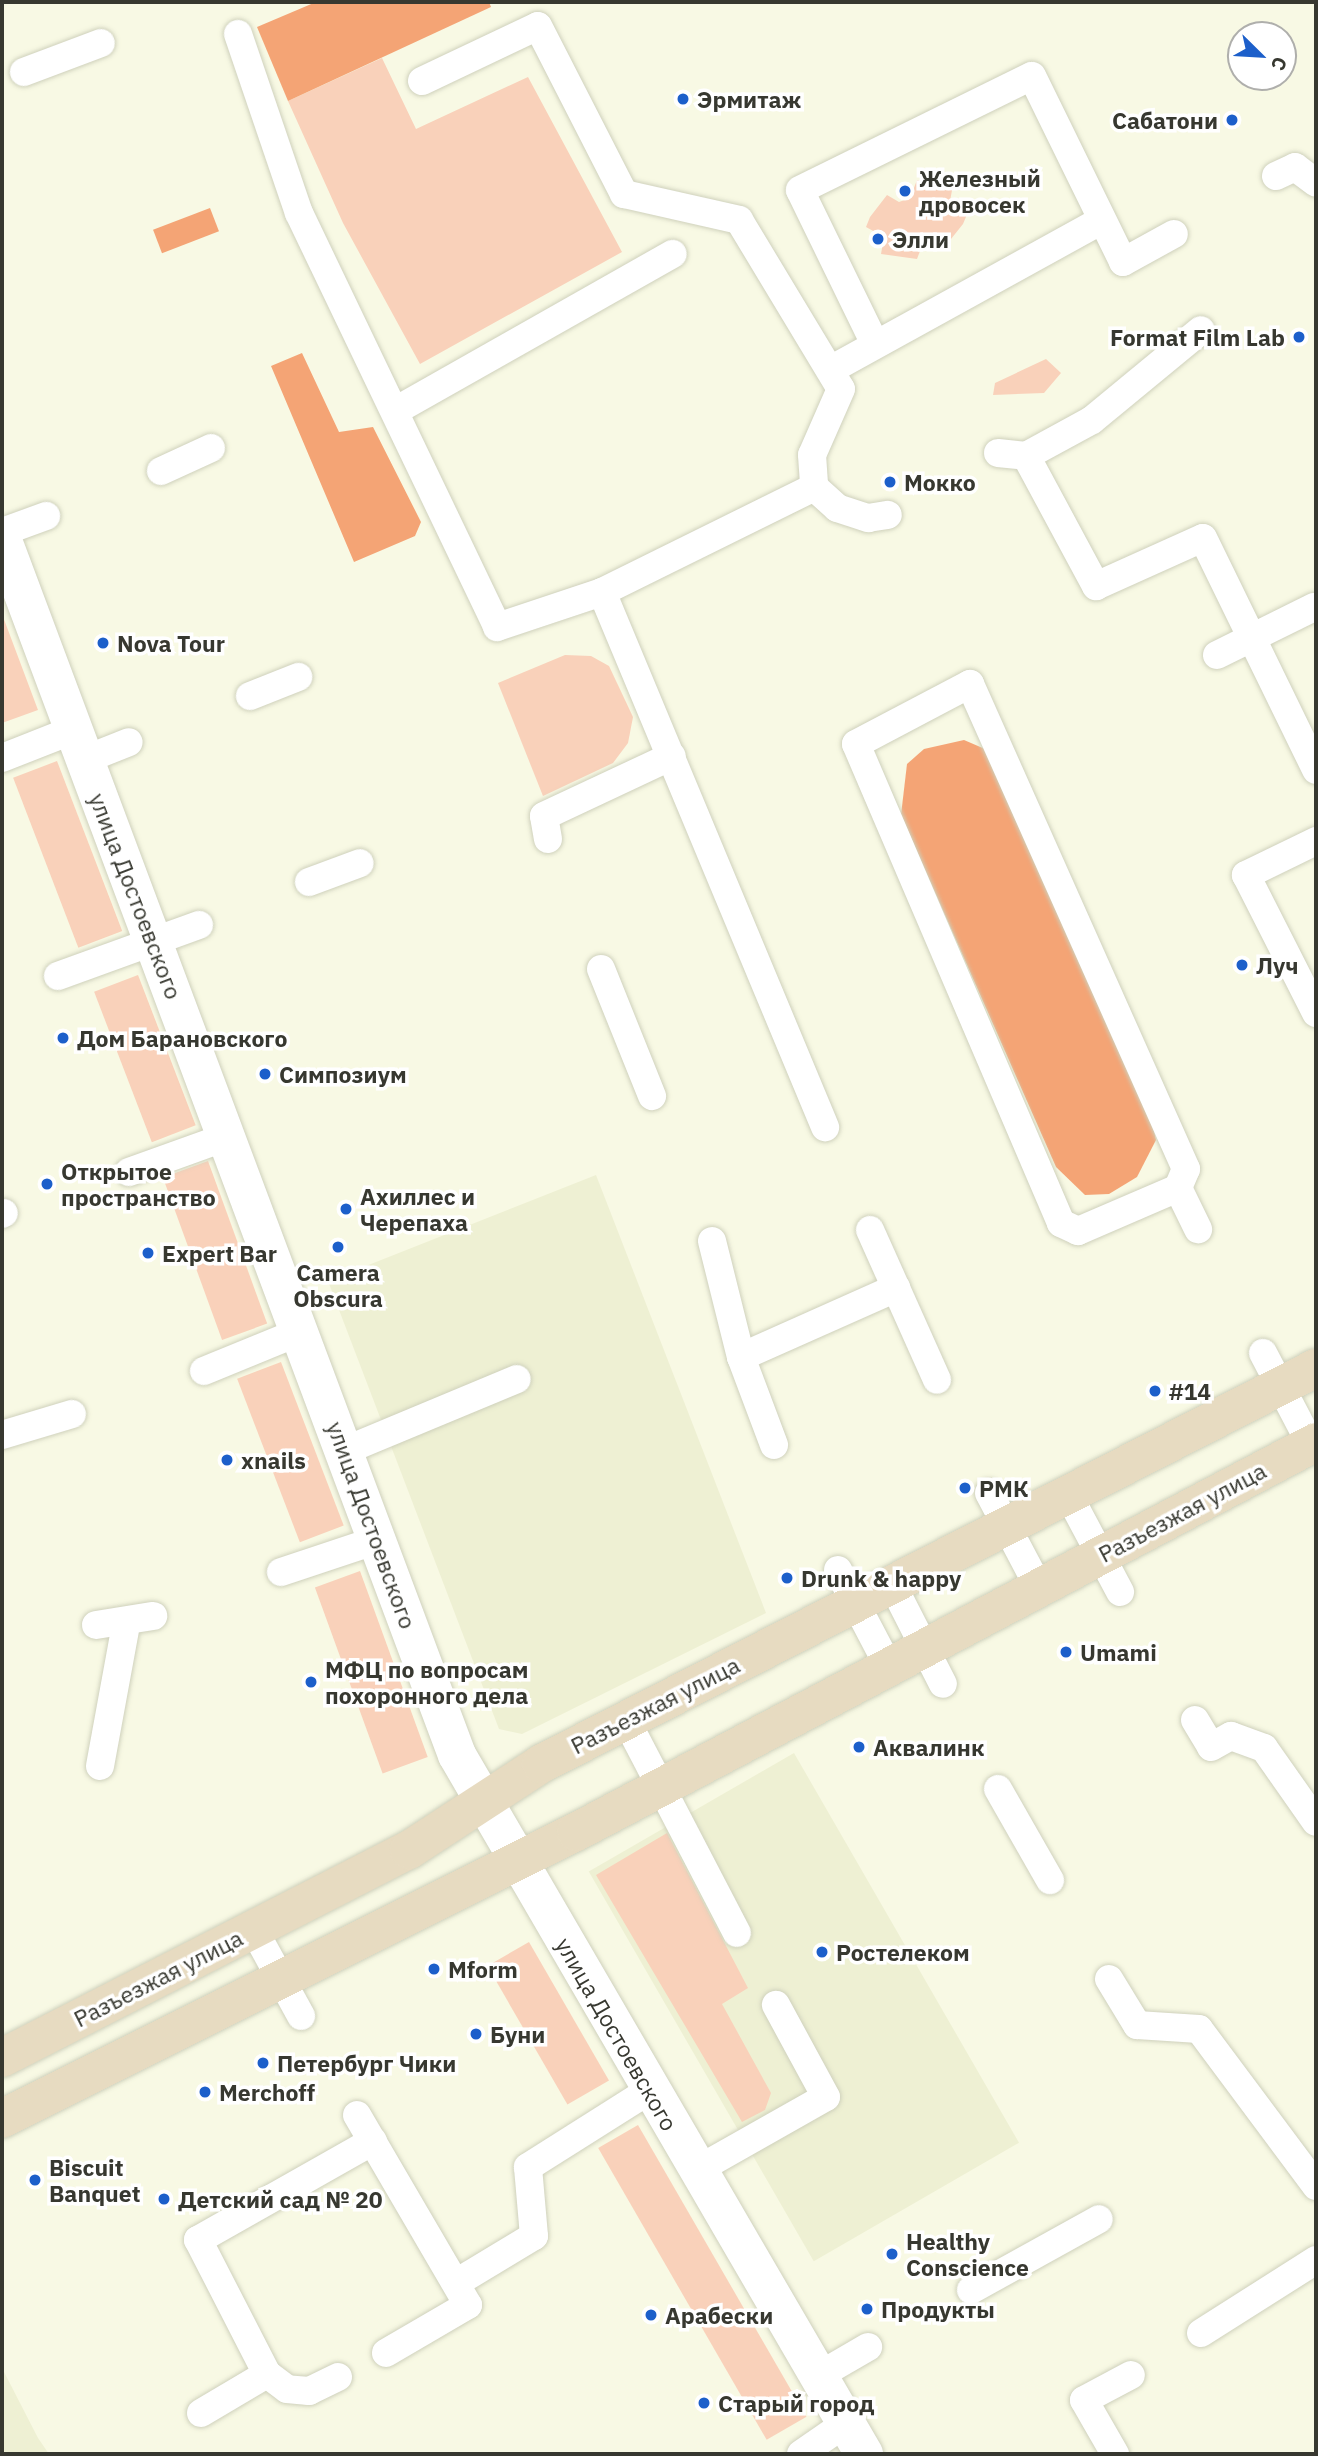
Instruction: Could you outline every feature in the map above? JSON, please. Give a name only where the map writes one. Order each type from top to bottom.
[{"type":"street","name":"улица Достоевского","points":[[2,538],[457,1755],[515,1860],[855,2439]]},
{"type":"street","name":"Разъезжая улица","points":[[2,2058],[409,1850],[482,1802],[626,1720],[846,1586],[892,1584],[997,1510],[1068,1494],[1316,1368]]},
{"type":"street","name":"Разъезжая улица","points":[[2,2119],[660,1787],[1313,1443]]},
{"type":"lane","points":[[422,81],[538,26],[624,194],[739,220],[832,369],[841,389],[812,455],[814,487],[837,508],[867,518],[888,514]]},
{"type":"lane","points":[[238,34],[299,213],[497,626],[602,592],[814,487]]},
{"type":"lane","points":[[24,72],[101,43]]},
{"type":"lane","points":[[875,344],[800,190],[1032,76],[1123,262],[1174,234]]},
{"type":"lane","points":[[1276,176],[1294,167],[1316,183]]},
{"type":"lane","points":[[832,369],[1102,220]]},
{"type":"lane","points":[[395,411],[673,254]]},
{"type":"lane","points":[[998,453],[1026,456],[1092,420],[1201,330]]},
{"type":"lane","points":[[161,471],[211,448]]},
{"type":"lane","points":[[1026,456],[1096,586],[1203,538],[1254,637],[1316,770]]},
{"type":"lane","points":[[2,532],[46,516]]},
{"type":"lane","points":[[602,592],[825,1128]]},
{"type":"lane","points":[[1217,655],[1314,607]]},
{"type":"lane","points":[[250,696],[298,677]]},
{"type":"lane","points":[[1178,1188],[1078,1231],[1061,1223],[856,744],[970,684],[1186,1169],[1178,1188],[1198,1229]]},
{"type":"lane","points":[[2,758],[78,745],[129,743]]},
{"type":"lane","points":[[548,839],[544,816],[672,757]]},
{"type":"lane","points":[[1316,841],[1245,875],[1316,1013]]},
{"type":"lane","points":[[309,882],[360,863]]},
{"type":"lane","points":[[58,976],[199,925]]},
{"type":"lane","points":[[601,969],[652,1096]]},
{"type":"lane","points":[[129,1172],[226,1137]]},
{"type":"lane","points":[[870,1230],[937,1380]]},
{"type":"lane","points":[[712,1241],[741,1357],[774,1445]]},
{"type":"lane","points":[[741,1357],[896,1288]]},
{"type":"lane","points":[[204,1370],[299,1332]]},
{"type":"lane","points":[[1263,1353],[1313,1443]]},
{"type":"lane","points":[[344,1451],[517,1380]]},
{"type":"lane","points":[[2,1436],[72,1413]]},
{"type":"lane","points":[[1068,1494],[1120,1592]]},
{"type":"lane","points":[[997,1510],[1039,1588]]},
{"type":"lane","points":[[281,1572],[377,1540]]},
{"type":"lane","points":[[892,1584],[943,1684]]},
{"type":"lane","points":[[846,1586],[889,1667]]},
{"type":"lane","points":[[96,1625],[126,1624],[153,1616]]},
{"type":"lane","points":[[100,1766],[126,1624]]},
{"type":"lane","points":[[626,1720],[737,1933]]},
{"type":"lane","points":[[1195,1720],[1211,1747],[1231,1736],[1264,1748],[1316,1822]]},
{"type":"lane","points":[[998,1789],[1049,1880]]},
{"type":"lane","points":[[254,1930],[301,2016]]},
{"type":"lane","points":[[1109,1979],[1137,2025],[1199,2029],[1316,2186]]},
{"type":"lane","points":[[697,2170],[826,2097],[776,2005]]},
{"type":"lane","points":[[456,2283],[538,2242],[528,2167],[650,2090]]},
{"type":"lane","points":[[357,2115],[468,2305],[386,2353]]},
{"type":"lane","points":[[338,2377],[309,2391],[287,2389],[267,2374],[198,2240],[373,2141]]},
{"type":"lane","points":[[971,2290],[1099,2219]]},
{"type":"lane","points":[[1201,2333],[1316,2260]]},
{"type":"lane","points":[[818,2376],[867,2347]]},
{"type":"lane","points":[[201,2413],[267,2374]]},
{"type":"lane","points":[[1115,2454],[1084,2400],[1131,2375]]},
{"type":"lane","points":[[801,2454],[855,2439]]},
{"type":"shaded area","points":[[316,2],[489,2],[491,7],[288,101],[257,27]]},
{"type":"shaded area","points":[[382,58],[416,129],[528,77],[622,252],[420,364],[343,223],[288,101]]},
{"type":"shaded area","points":[[917,180],[953,185],[950,201],[968,212],[963,224],[947,244],[937,238],[923,243],[917,259],[881,254],[884,237],[866,227],[870,217],[887,195],[899,202],[910,198]]},
{"type":"shaded area","points":[[210,208],[219,231],[162,253],[153,230]]},
{"type":"shaded area","points":[[302,353],[339,432],[373,427],[421,522],[415,536],[354,562],[271,366]]},
{"type":"shaded area","points":[[1046,359],[1061,373],[1044,393],[993,395],[995,383]]},
{"type":"shaded area","points":[[2,614],[38,710],[2,723]]},
{"type":"shaded area","points":[[565,655],[591,656],[609,666],[633,717],[628,743],[613,763],[543,796],[498,683]]},
{"type":"shaded area","points":[[964,740],[985,749],[1146,1094],[1156,1140],[1137,1177],[1109,1194],[1085,1195],[1056,1167],[901,815],[907,764],[924,749]]},
{"type":"shaded area","points":[[57,761],[122,931],[78,948],[13,778]]},
{"type":"shaded area","points":[[138,975],[196,1125],[152,1142],[94,992]]},
{"type":"shaded area","points":[[208,1161],[267,1324],[222,1340],[163,1177]]},
{"type":"shaded area","points":[[596,1175],[766,1613],[522,1734],[499,1729],[328,1281]]},
{"type":"shaded area","points":[[281,1362],[344,1525],[300,1542],[237,1379]]},
{"type":"shaded area","points":[[360,1571],[428,1757],[383,1773],[315,1587]]},
{"type":"shaded area","points":[[794,1753],[1019,2143],[814,2261],[589,1872]]},
{"type":"shaded area","points":[[667,1833],[748,1988],[722,2004],[771,2093],[765,2110],[742,2122],[596,1875]]},
{"type":"shaded area","points":[[529,1942],[609,2081],[567,2105],[487,1966]]},
{"type":"shaded area","points":[[638,2125],[806,2417],[767,2440],[598,2148]]},
{"type":"shaded area","points":[[2,2368],[38,2438],[49,2454],[2,2454]]},
{"type":"place","name":"Эрмитаж","points":[[683,99]]},
{"type":"place","name":"Сабатони","points":[[1232,120]]},
{"type":"place","name":"Железный дровосек","points":[[905,191]]},
{"type":"place","name":"Элли","points":[[878,239]]},
{"type":"place","name":"Format Film Lab","points":[[1299,337]]},
{"type":"place","name":"Мокко","points":[[890,482]]},
{"type":"place","name":"Nova Tour","points":[[103,643]]},
{"type":"place","name":"Луч","points":[[1242,965]]},
{"type":"place","name":"Дом Барановского","points":[[63,1038]]},
{"type":"place","name":"Симпозиум","points":[[265,1074]]},
{"type":"place","name":"Открытое пространство","points":[[47,1184]]},
{"type":"place","name":"Ахиллес и Черепаха","points":[[346,1209]]},
{"type":"place","name":"Camera Obscura","points":[[338,1247]]},
{"type":"place","name":"Expert Bar","points":[[148,1253]]},
{"type":"place","name":"#14","points":[[1155,1391]]},
{"type":"place","name":"xnails","points":[[227,1460]]},
{"type":"place","name":"РМК","points":[[965,1488]]},
{"type":"place","name":"Drunk & happy","points":[[787,1578]]},
{"type":"place","name":"Umami","points":[[1066,1652]]},
{"type":"place","name":"МФЦ по вопросам похоронного дела","points":[[311,1682]]},
{"type":"place","name":"Аквалинк","points":[[859,1747]]},
{"type":"place","name":"Ростелеком","points":[[822,1952]]},
{"type":"place","name":"Mform","points":[[434,1969]]},
{"type":"place","name":"Буни","points":[[476,2034]]},
{"type":"place","name":"Петербург Чики","points":[[263,2063]]},
{"type":"place","name":"Merchoff","points":[[205,2092]]},
{"type":"place","name":"Biscuit Banquet","points":[[35,2180]]},
{"type":"place","name":"Детский сад № 20","points":[[164,2199]]},
{"type":"place","name":"Healthy Conscience","points":[[892,2254]]},
{"type":"place","name":"Продукты","points":[[867,2309]]},
{"type":"place","name":"Арабески","points":[[651,2315]]},
{"type":"place","name":"Старый город","points":[[704,2403]]}]
